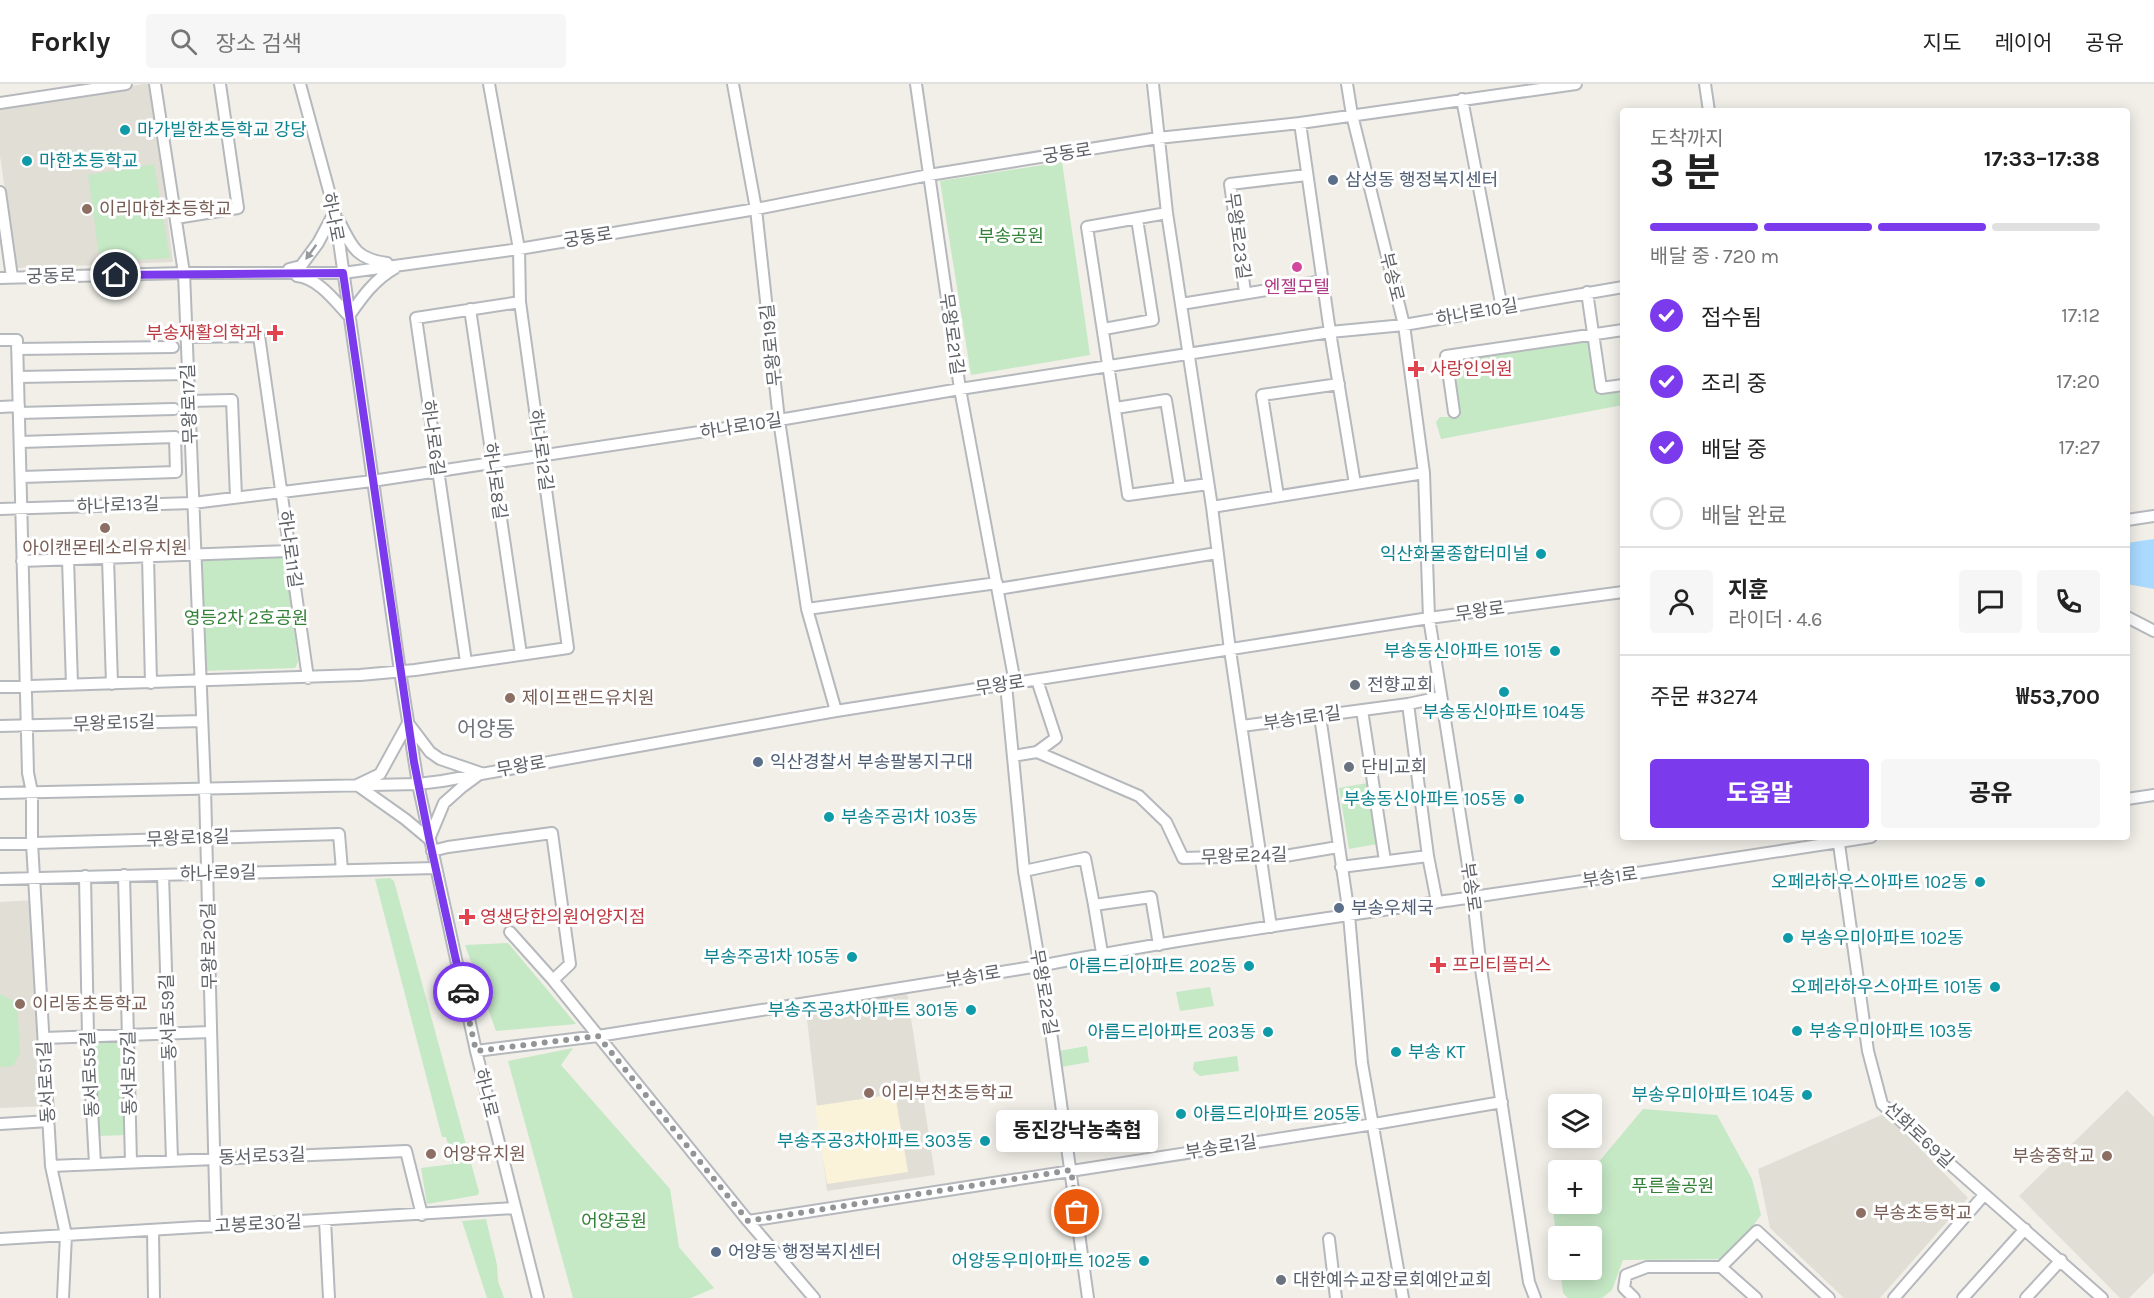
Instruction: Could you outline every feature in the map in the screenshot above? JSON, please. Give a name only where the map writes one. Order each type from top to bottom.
[{"type":"street","points":[[0,103],[126,84]]},
{"type":"street","name":"무왕로17길","points":[[155,84],[184,273],[205,788]]},
{"type":"street","points":[[176,218],[238,208],[220,84]]},
{"type":"street","name":"하나로","points":[[300,84],[334,213],[418,784],[476,1051],[538,1298]]},
{"type":"street","name":"하나로12길","points":[[400,671],[568,648],[520,302],[519,249],[489,84]]},
{"type":"street","name":"무왕로19길","points":[[733,84],[756,209],[779,420],[807,609],[836,711]]},
{"type":"street","name":"무왕로21길","points":[[915,84],[960,389],[997,586],[1011,684]]},
{"type":"street","points":[[1153,84],[1167,213],[1212,507],[1230,650],[1271,927]]},
{"type":"street","name":"부송로","points":[[1347,84],[1352,115],[1404,325],[1424,473],[1429,618],[1473,897],[1529,1282],[1535,1298]]},
{"type":"street","name":"궁동로","points":[[0,278],[184,273],[343,273],[519,249],[756,209],[929,175],[1158,138],[1300,123],[1576,84]]},
{"type":"street","points":[[1705,84],[1709,108]]},
{"type":"street","points":[[1462,99],[1502,308]]},
{"type":"street","points":[[1300,123],[1330,332],[1355,484]]},
{"type":"street","name":"무왕로23길","points":[[1245,292],[1230,184],[1307,175]]},
{"type":"street","name":"궁동로","points":[[0,192],[12,277]]},
{"type":"street","points":[[334,213],[352,248],[370,261],[401,265]]},
{"type":"street","points":[[273,273],[301,266],[318,243],[334,213]]},
{"type":"street","points":[[1167,213],[1087,227],[1128,495],[1208,484]]},
{"type":"street","points":[[1104,329],[1153,321],[1137,219]]},
{"type":"street","points":[[273,273],[303,276],[324,289],[349,316],[382,275],[401,265]]},
{"type":"street","name":"무왕로23길","points":[[1181,304],[1323,281]]},
{"type":"street","name":"하나로10길","points":[[372,481],[779,420],[960,389],[1330,332],[1404,325],[1620,287]]},
{"type":"street","points":[[1587,292],[1601,388],[1620,385]]},
{"type":"street","name":"하나로6길","points":[[466,662],[416,318],[520,302]]},
{"type":"street","name":"하나로8길","points":[[470,309],[521,654]]},
{"type":"street","points":[[1454,412],[1446,356],[1620,330]]},
{"type":"street","points":[[186,337],[259,336],[282,492]]},
{"type":"street","points":[[0,340],[17,340],[22,477],[26,726],[28,773],[32,792]]},
{"type":"street","points":[[17,349],[173,347]]},
{"type":"street","points":[[18,377],[188,374]]},
{"type":"street","points":[[1278,496],[1262,395],[1340,384]]},
{"type":"street","points":[[189,401],[232,400],[236,497]]},
{"type":"street","points":[[1116,408],[1166,400],[1180,487]]},
{"type":"street","points":[[0,407],[19,410],[174,409]]},
{"type":"street","points":[[21,442],[175,437],[176,472],[22,477]]},
{"type":"street","points":[[1212,507],[1424,473]]},
{"type":"street","name":"하나로13길","points":[[0,509],[193,502],[372,481]]},
{"type":"street","name":"하나로11길","points":[[282,492],[308,678]]},
{"type":"street","points":[[2130,520],[2154,516]]},
{"type":"street","points":[[22,561],[289,550]]},
{"type":"street","points":[[807,609],[997,586],[1217,553]]},
{"type":"street","points":[[148,556],[152,683]]},
{"type":"street","points":[[108,558],[112,684]]},
{"type":"street","points":[[68,559],[72,685]]},
{"type":"street","name":"무왕로","points":[[0,792],[418,784],[836,711],[1429,618],[1620,592]]},
{"type":"street","points":[[2130,619],[2154,631]]},
{"type":"street","points":[[0,687],[308,678],[400,671]]},
{"type":"street","name":"무왕로","points":[[1036,752],[1056,738],[1037,680]]},
{"type":"street","name":"무왕로22길","points":[[1011,684],[1013,756],[1024,871],[1052,1039],[1088,1298]]},
{"type":"street","name":"부송1로1길","points":[[1242,726],[1441,698]]},
{"type":"street","points":[[1408,704],[1428,856],[1437,902]]},
{"type":"street","name":"부송1로1길","points":[[1362,710],[1385,861]]},
{"type":"street","points":[[1320,716],[1348,915],[1362,1063],[1403,1298]]},
{"type":"street","name":"무왕로15길","points":[[0,726],[202,721]]},
{"type":"street","points":[[408,723],[430,752],[440,759],[481,773],[444,803],[429,838],[357,785],[380,774],[408,723]]},
{"type":"street","points":[[1013,756],[1036,752]]},
{"type":"street","name":"무왕로24길","points":[[1036,752],[1139,796],[1166,822],[1184,858],[1219,858],[1250,853],[1279,857],[1338,847]]},
{"type":"street","name":"무왕로20길","points":[[205,788],[216,1227]]},
{"type":"street","name":"동서로51길","points":[[32,792],[32,843],[51,1166],[66,1235],[63,1298]]},
{"type":"street","points":[[2130,799],[2154,795]]},
{"type":"street","points":[[432,851],[552,833],[570,964],[553,980]]},
{"type":"street","name":"무왕로18길","points":[[0,844],[339,834],[342,870]]},
{"type":"street","name":"부송1로","points":[[476,1051],[598,1036],[1039,966],[1102,953],[1684,867],[1838,840]]},
{"type":"street","name":"선화로69길","points":[[1838,840],[1868,1051],[1882,1104],[2102,1298]]},
{"type":"street","points":[[1341,867],[1428,856]]},
{"type":"street","points":[[1024,871],[1085,858],[1102,953]]},
{"type":"street","name":"하나로9길","points":[[0,879],[436,868]]},
{"type":"street","name":"동서로59길","points":[[163,874],[172,1160]]},
{"type":"street","name":"동서로57길","points":[[124,875],[131,1162]]},
{"type":"street","name":"동서로55길","points":[[85,876],[88,1036],[95,1164]]},
{"type":"street","points":[[1094,905],[1151,897],[1160,945]]},
{"type":"street","points":[[510,932],[553,980],[748,1221],[814,1298]]},
{"type":"street","points":[[44,1038],[211,1032]]},
{"type":"street","name":"부송로1길","points":[[748,1221],[1502,1102]]},
{"type":"street","points":[[0,1124],[49,1121]]},
{"type":"street","name":"동서로53길","points":[[51,1166],[406,1151],[422,1215]]},
{"type":"street","points":[[1894,1298],[1984,1195]]},
{"type":"street","name":"고봉로30길","points":[[0,1239],[515,1208]]},
{"type":"street","points":[[325,1220],[329,1298]]},
{"type":"street","points":[[1963,1298],[2025,1229]]},
{"type":"street","points":[[153,1230],[154,1298]]},
{"type":"street","points":[[1720,1267],[1757,1231],[1829,1298]]},
{"type":"street","points":[[1329,1239],[1336,1298]]},
{"type":"street","points":[[2027,1298],[2061,1260]]},
{"type":"street","points":[[1634,1298],[1624,1288],[1626,1275],[1647,1268],[1720,1267],[1756,1298]]},
{"type":"shaded area","name":"이리마한초등학교","points":[[151,84],[173,262],[16,268],[0,156],[0,106]]},
{"type":"shaded area","name":"이리동초등학교","points":[[35,900],[46,1106],[0,1108],[0,902]]},
{"type":"shaded area","name":"이리부천초등학교","points":[[907,992],[935,1175],[827,1191],[806,1011]]},
{"type":"shaded area","name":"부송중학교","points":[[2127,1090],[2154,1117],[2154,1273],[2129,1298],[2120,1298],[2019,1196]]},
{"type":"shaded area","name":"부송초등학교","points":[[1886,1113],[1968,1198],[1880,1298],[1844,1298],[1770,1228],[1758,1169]]},
{"type":"green space","name":"부송공원","points":[[1062,162],[1090,355],[971,375],[940,181]]},
{"type":"green space","points":[[154,164],[170,258],[100,262],[88,175]]},
{"type":"green space","points":[[1589,338],[1598,395],[1620,392],[1620,406],[1441,439],[1436,422],[1440,417],[1460,417],[1452,359]]},
{"type":"green space","name":"영등2차 2호공원","points":[[280,554],[286,558],[298,662],[295,668],[201,671],[198,557]]},
{"type":"green space","points":[[1367,783],[1377,844],[1349,849],[1339,788]]},
{"type":"green space","points":[[390,878],[394,881],[478,1195],[427,1204],[421,1168],[453,1164],[446,1137],[442,1137],[375,879]]},
{"type":"green space","points":[[508,943],[576,1024],[496,1031],[465,945]]},
{"type":"green space","points":[[1210,987],[1214,1006],[1180,1011],[1176,992]]},
{"type":"green space","points":[[0,994],[17,1003],[20,1053],[13,1066],[0,1067]]},
{"type":"green space","points":[[125,1041],[127,1135],[96,1136],[93,1042]]},
{"type":"green space","points":[[1087,1046],[1089,1062],[1056,1068],[1053,1052]]},
{"type":"green space","name":"어양공원","points":[[573,1048],[561,1065],[670,1189],[679,1247],[714,1288],[691,1298],[573,1298],[508,1061]]},
{"type":"green space","points":[[1237,1056],[1239,1071],[1200,1076],[1193,1070],[1194,1062]]},
{"type":"green space","name":"푸른솔공원","points":[[1643,1109],[1717,1115],[1752,1179],[1761,1215],[1728,1259],[1623,1260],[1612,1290],[1602,1298],[1568,1298],[1563,1293],[1561,1280],[1602,1280],[1602,1226],[1555,1226],[1554,1214],[1602,1214],[1600,1160]]},
{"type":"green space","points":[[486,1219],[497,1265],[498,1281],[504,1298],[487,1298],[462,1221]]},
{"type":"sand","points":[[895,1094],[908,1172],[827,1184],[815,1106]]},
{"type":"water","points":[[2154,539],[2154,589],[2130,585],[2130,543]]},
{"type":"way so far","points":[[463,992],[476,1051],[598,1036],[748,1221],[1071,1170],[1077,1212]]},
{"type":"place","name":"마가빌한초등학교 강당","points":[[125,130]]},
{"type":"place","name":"마한초등학교","points":[[27,161]]},
{"type":"place","name":"삼성동 행정복지센터","points":[[1333,180]]},
{"type":"place","name":"이리마한초등학교","points":[[87,209]]},
{"type":"place","name":"엔젤모텔","points":[[1297,267]]},
{"type":"place","name":"부송재활의학과","points":[[275,333]]},
{"type":"place","name":"사랑인의원","points":[[1416,369]]},
{"type":"place","name":"아이캔몬테소리유치원","points":[[105,528]]},
{"type":"place","name":"익산화물종합터미널","points":[[1541,554]]},
{"type":"place","name":"부송동신아파트 101동","points":[[1555,651]]},
{"type":"place","name":"전향교회","points":[[1355,685]]},
{"type":"place","name":"부송동신아파트 104동","points":[[1504,692]]},
{"type":"place","name":"제이프랜드유치원","points":[[510,698]]},
{"type":"place","name":"익산경찰서 부송팔봉지구대","points":[[758,762]]},
{"type":"place","name":"단비교회","points":[[1349,767]]},
{"type":"place","name":"부송동신아파트 105동","points":[[1519,799]]},
{"type":"place","name":"부송주공1차 103동","points":[[829,817]]},
{"type":"place","name":"오페라하우스아파트 102동","points":[[1980,882]]},
{"type":"place","name":"부송우체국","points":[[1339,908]]},
{"type":"place","name":"영생당한의원어양지점","points":[[467,917]]},
{"type":"place","name":"부송우미아파트 102동","points":[[1788,938]]},
{"type":"place","name":"부송주공1차 105동","points":[[852,957]]},
{"type":"place","name":"프리티플러스","points":[[1438,965]]},
{"type":"place","name":"아름드리아파트 202동","points":[[1249,966]]},
{"type":"place","name":"오페라하우스아파트 101동","points":[[1995,987]]},
{"type":"place","name":"이리동초등학교","points":[[20,1004]]},
{"type":"place","name":"부송주공3차아파트 301동","points":[[971,1010]]},
{"type":"place","name":"부송우미아파트 103동","points":[[1797,1031]]},
{"type":"place","name":"아름드리아파트 203동","points":[[1268,1032]]},
{"type":"place","name":"부송 KT","points":[[1396,1052]]},
{"type":"place","name":"이리부천초등학교","points":[[869,1093]]},
{"type":"place","name":"부송우미아파트 104동","points":[[1807,1095]]},
{"type":"place","name":"아름드리아파트 205동","points":[[1181,1114]]},
{"type":"place","name":"부송주공3차아파트 303동","points":[[985,1141]]},
{"type":"place","name":"어양유치원","points":[[431,1154]]},
{"type":"place","name":"부송중학교","points":[[2107,1156]]},
{"type":"place","name":"동진강낙농축협","points":[[1077,1212]]},
{"type":"place","name":"부송초등학교","points":[[1861,1213]]},
{"type":"place","name":"어양동 행정복지센터","points":[[716,1252]]},
{"type":"place","name":"어양동우미아파트 102동","points":[[1144,1261]]},
{"type":"place","name":"대한예수교장로회예안교회","points":[[1281,1280]]},
{"type":"district","name":"어양동","points":[[486,729]]},
{"type":"route","points":[[116,275],[343,273],[414,762],[463,992]]}]
